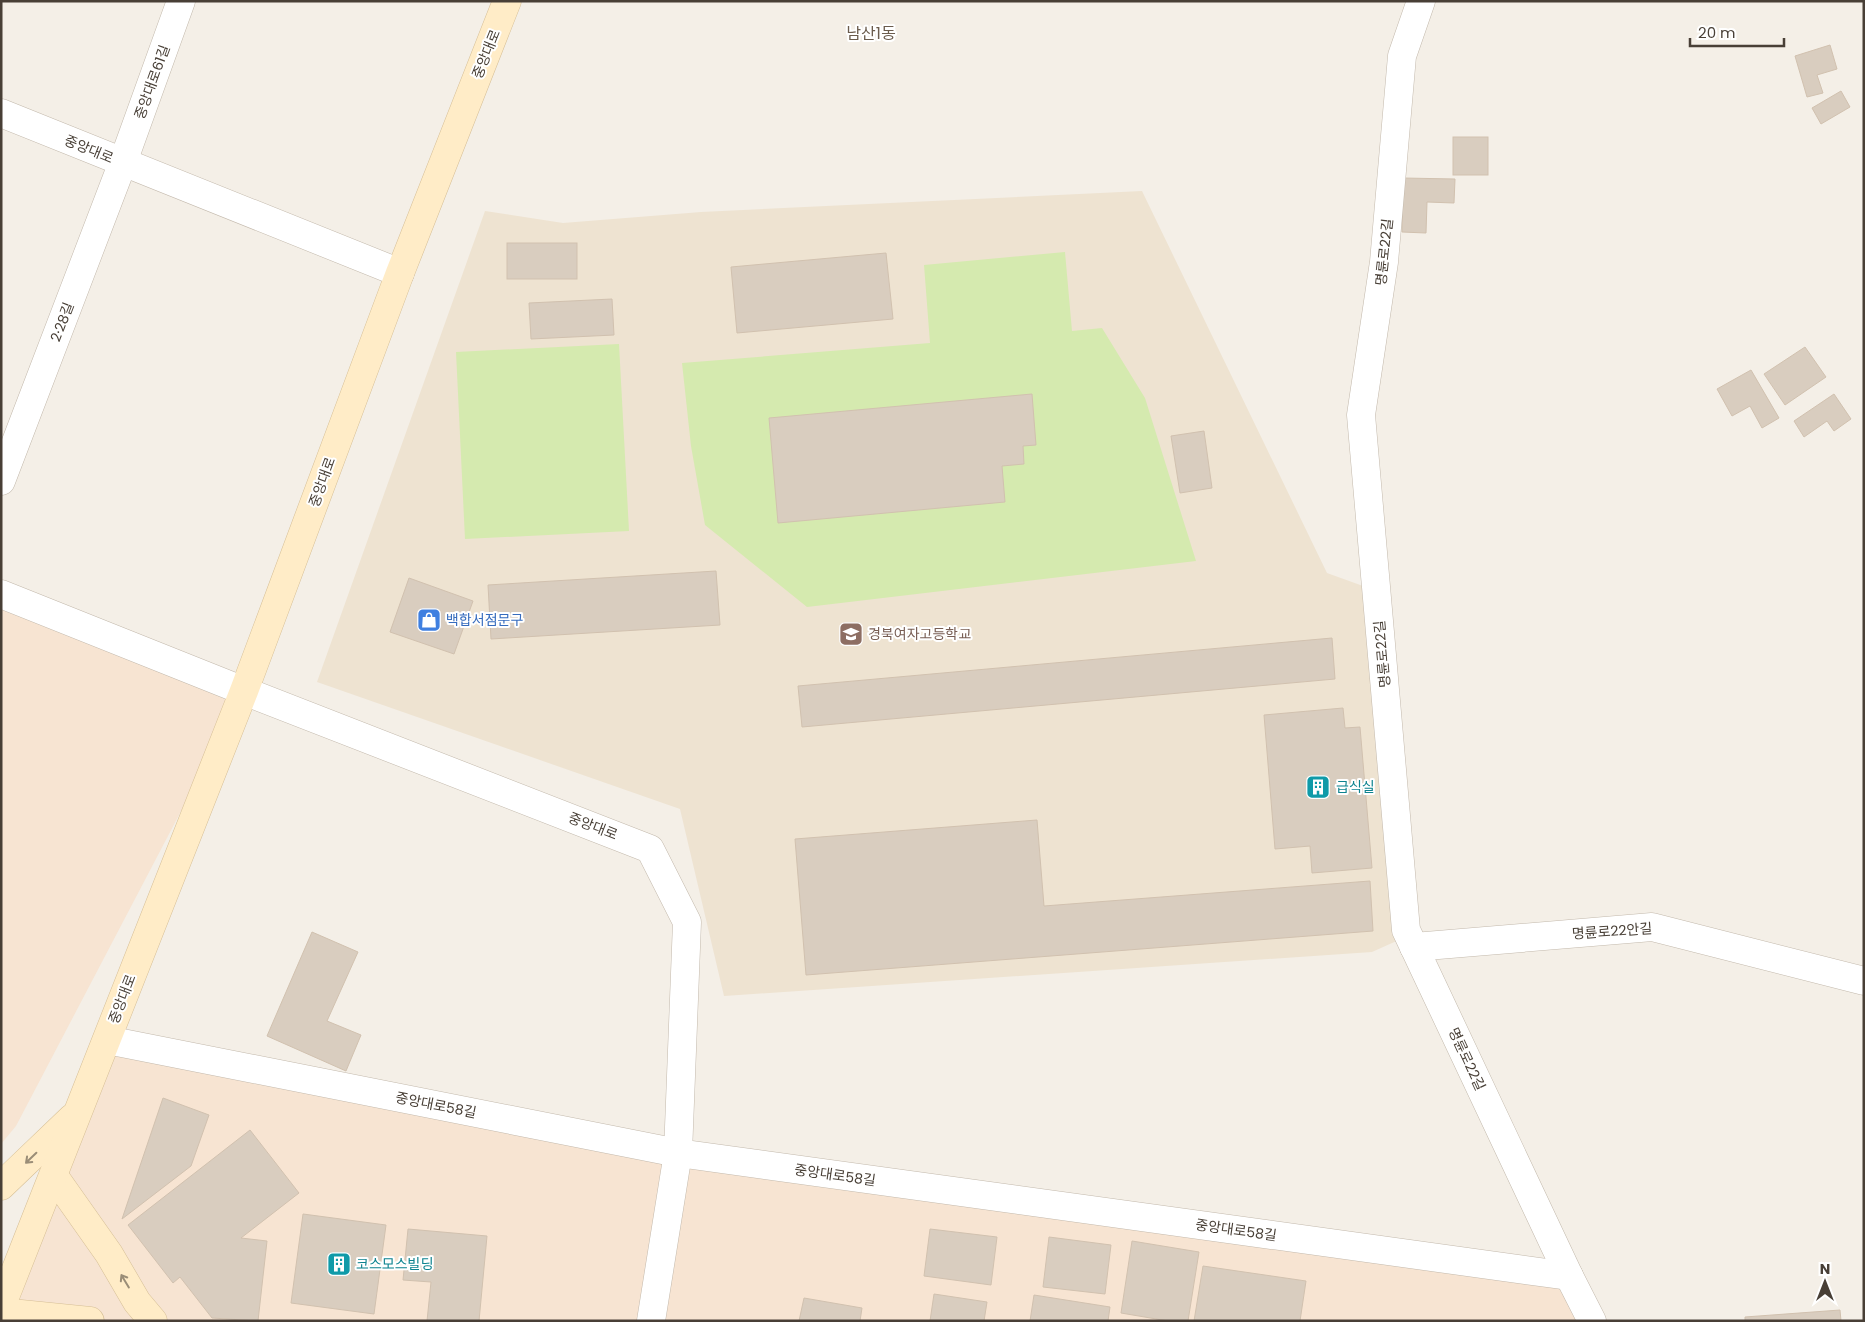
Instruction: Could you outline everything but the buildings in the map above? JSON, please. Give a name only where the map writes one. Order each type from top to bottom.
[{"type":"main road","name":"중앙대로","points":[[1,1307],[244,691],[400,274],[507,1]]},
{"type":"main road","points":[[1,1186],[78,1112]]},
{"type":"main road","points":[[54,1176],[109,1254],[137,1302],[152,1321]]},
{"type":"main road","points":[[1,1312],[90,1321]]},
{"type":"street","name":"중앙대로61길","points":[[123,162],[181,1]]},
{"type":"street","name":"명륜로22길","points":[[1421,1],[1402,56],[1384,262],[1361,415],[1406,930],[1592,1321]]},
{"type":"street","name":"중앙대로","points":[[1,114],[400,274]]},
{"type":"street","name":"2·28길","points":[[1,481],[123,162]]},
{"type":"street","points":[[1,594],[244,691]]},
{"type":"street","name":"중앙대로","points":[[244,691],[650,848],[687,922],[678,1153],[650,1321]]},
{"type":"street","name":"명륜로22안길","points":[[1414,947],[1652,927],[1864,981]]},
{"type":"street","name":"중앙대로58길","points":[[107,1040],[678,1153],[1569,1276]]},
{"type":"shaded area","name":"경북여자고등학교","points":[[1142,191],[1327,573],[1363,586],[1401,939],[1372,952],[724,996],[680,809],[317,682],[485,211],[563,223],[701,212]]},
{"type":"shaded area","points":[[1,594],[244,691],[16,1126],[1,1144]]},
{"type":"shaded area","points":[[107,1040],[678,1153],[1569,1276],[1589,1321],[66,1321],[1,1312]]},
{"type":"green space","points":[[1065,252],[1072,331],[1102,328],[1145,398],[1196,561],[807,607],[705,525],[691,446],[682,363],[930,343],[924,265]]},
{"type":"green space","points":[[619,344],[629,531],[465,539],[456,352]]},
{"type":"place","name":"백합서점문구","points":[[429,620]]},
{"type":"place","name":"경북여자고등학교","points":[[851,634]]},
{"type":"place","name":"급식실","points":[[1318,787]]},
{"type":"place","name":"코스모스빌딩","points":[[339,1264]]},
{"type":"district","name":"남산1동","points":[[871,33]]}]
